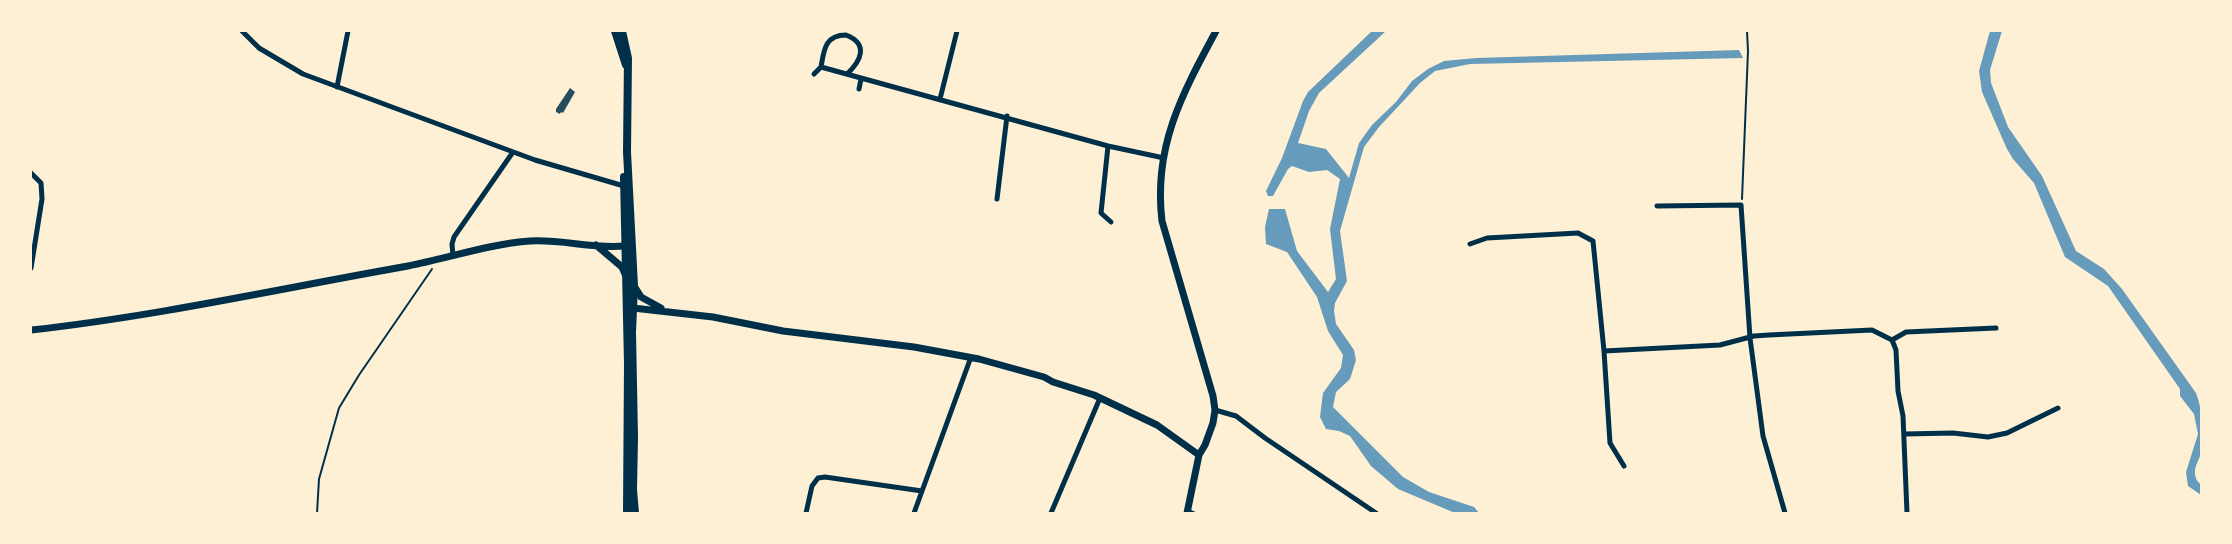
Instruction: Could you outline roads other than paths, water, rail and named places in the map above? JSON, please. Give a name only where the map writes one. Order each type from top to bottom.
[{"type":"main road","points":[[615,31],[627,69]]},
{"type":"main road","points":[[622,31],[628,52],[627,152],[634,272],[633,490],[635,513]]},
{"type":"main road","points":[[627,152],[624,186],[628,364],[627,513]]},
{"type":"street","points":[[242,31],[259,48],[303,74],[513,152],[624,186]]},
{"type":"street","points":[[337,87],[348,31]]},
{"type":"street","points":[[940,99],[957,31]]},
{"type":"street","points":[[1190,512],[1199,455],[1210,435],[1215,410],[1213,396],[1162,221],[1160,198],[1168,134],[1179,103],[1216,31]]},
{"type":"street","points":[[814,74],[821,67],[825,44],[832,37],[846,35],[857,42],[860,49],[858,64],[847,74]]},
{"type":"street","points":[[821,67],[1006,116],[1108,146],[1164,158]]},
{"type":"street","points":[[859,88],[861,79]]},
{"type":"street","points":[[997,199],[1006,116]]},
{"type":"street","points":[[1108,146],[1101,212],[1111,222]]},
{"type":"street","points":[[453,256],[452,244],[454,237],[513,152]]},
{"type":"street","points":[[31,173],[41,183],[42,199],[31,268]]},
{"type":"street","points":[[1657,206],[1742,205],[1750,338],[1763,436],[1785,513]]},
{"type":"street","points":[[1470,244],[1487,238],[1578,233],[1593,241],[1604,351],[1610,443],[1624,466]]},
{"type":"street","points":[[31,330],[159,311],[439,260],[493,246],[530,241],[561,241],[624,246],[634,272]]},
{"type":"street","points":[[596,245],[625,270],[629,303],[633,308],[666,310],[783,330],[868,340],[971,357],[1044,377],[1100,398],[1158,426],[1199,455]]},
{"type":"street","points":[[634,286],[642,297],[666,310]]},
{"type":"street","points":[[1892,340],[1906,332],[1996,328]]},
{"type":"street","points":[[1604,351],[1720,345],[1769,335],[1872,330],[1892,340],[1896,350],[1898,391],[1903,416],[1907,513]]},
{"type":"street","points":[[914,513],[971,357]]},
{"type":"street","points":[[1051,513],[1100,398]]},
{"type":"street","points":[[1904,434],[1953,433],[1988,437],[2007,433],[2058,408]]},
{"type":"street","points":[[1215,410],[1236,416],[1265,438],[1376,513]]},
{"type":"street","points":[[806,513],[812,486],[818,478],[922,491]]},
{"type":"water","points":[[1372,31],[1386,31],[1319,93],[1309,111],[1298,143],[1326,149],[1349,178],[1359,143],[1372,125],[1396,102],[1412,81],[1428,69],[1444,61],[1476,58],[1739,50],[1743,58],[1470,64],[1435,71],[1420,83],[1379,127],[1364,147],[1340,231],[1347,281],[1335,303],[1334,311],[1336,324],[1354,350],[1356,360],[1350,379],[1336,392],[1333,407],[1403,477],[1429,492],[1474,507],[1479,513],[1455,513],[1398,489],[1371,466],[1350,436],[1339,431],[1326,429],[1320,417],[1323,393],[1341,368],[1343,355],[1328,331],[1317,297],[1287,252],[1266,244],[1265,227],[1269,209],[1285,209],[1297,251],[1328,292],[1336,279],[1330,229],[1340,179],[1327,170],[1309,172],[1292,166],[1288,169],[1273,196],[1268,196],[1266,191],[1282,158],[1308,92]]},
{"type":"water","points":[[1990,31],[2002,31],[1990,70],[1991,83],[2008,127],[2042,176],[2076,251],[2104,269],[2122,289],[2196,393],[2200,407],[2202,429],[2201,452],[2195,468],[2195,474],[2201,484],[2201,495],[2188,486],[2186,472],[2198,434],[2194,414],[2180,396],[2180,389],[2108,286],[2065,257],[2034,183],[2013,159],[2007,149],[1982,92],[1979,71]]}]
